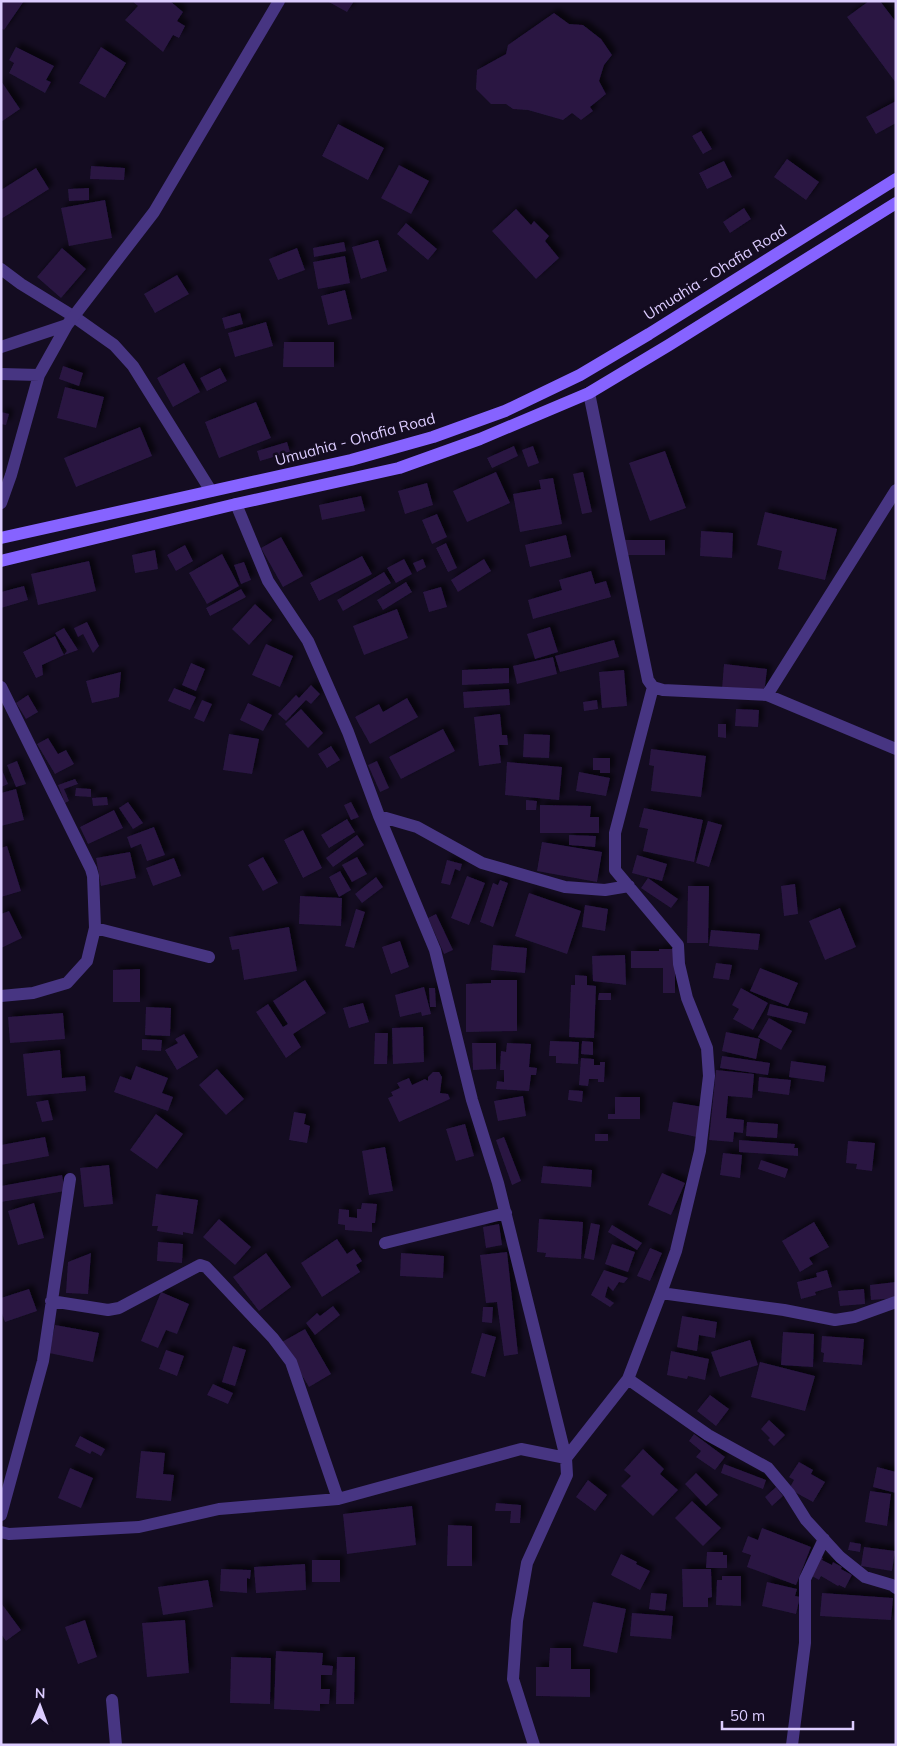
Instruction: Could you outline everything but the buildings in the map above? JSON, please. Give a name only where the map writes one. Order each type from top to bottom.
[{"type":"main road","name":"Umuahia - Ohafia Road","points":[[1,538],[351,460],[433,437],[505,410],[580,374],[660,327],[896,179]]},
{"type":"main road","points":[[1,561],[236,504],[399,468],[480,439],[589,393],[896,202]]},
{"type":"main road","points":[[660,327],[672,343]]},
{"type":"street","points":[[1,503],[11,475],[39,375],[70,320],[154,212],[279,1]]},
{"type":"street","points":[[1,268],[70,320],[114,345],[133,366],[211,491]]},
{"type":"street","points":[[1,347],[70,320]]},
{"type":"street","points":[[1,374],[39,375]]},
{"type":"street","points":[[589,393],[648,680],[653,687],[664,690],[767,695],[896,749]]},
{"type":"street","points":[[767,695],[896,490]]},
{"type":"street","points":[[236,504],[268,582],[308,641],[348,732],[379,816],[435,950],[472,1100],[506,1213],[566,1458],[567,1475],[527,1563],[517,1621],[513,1679],[534,1745]]},
{"type":"street","points":[[566,1458],[628,1379],[676,1251],[700,1151],[709,1076],[707,1048],[687,998],[678,964],[678,945],[615,870],[615,834],[653,687]]},
{"type":"street","points":[[1,688],[91,870],[93,876],[95,928],[87,961],[67,983],[32,993],[1,996]]},
{"type":"street","points":[[379,816],[417,827],[482,863],[565,887],[605,890],[628,886]]},
{"type":"street","points":[[95,928],[209,957]]},
{"type":"street","points":[[1,1515],[43,1361],[70,1179]]},
{"type":"street","points":[[385,1243],[506,1213]]},
{"type":"street","points":[[51,1302],[108,1310],[119,1308],[200,1265],[206,1267],[273,1338],[291,1362],[338,1499]]},
{"type":"street","points":[[660,1293],[784,1310],[835,1320],[854,1317],[896,1302]]},
{"type":"street","points":[[628,1379],[708,1435],[768,1468],[789,1493],[806,1520],[840,1557],[865,1577],[894,1586]]},
{"type":"street","points":[[1,1532],[9,1534],[139,1527],[219,1509],[338,1499],[521,1449],[566,1458]]},
{"type":"street","points":[[792,1745],[805,1643],[805,1579],[824,1539]]},
{"type":"street","points":[[112,1700],[116,1745]]}]
